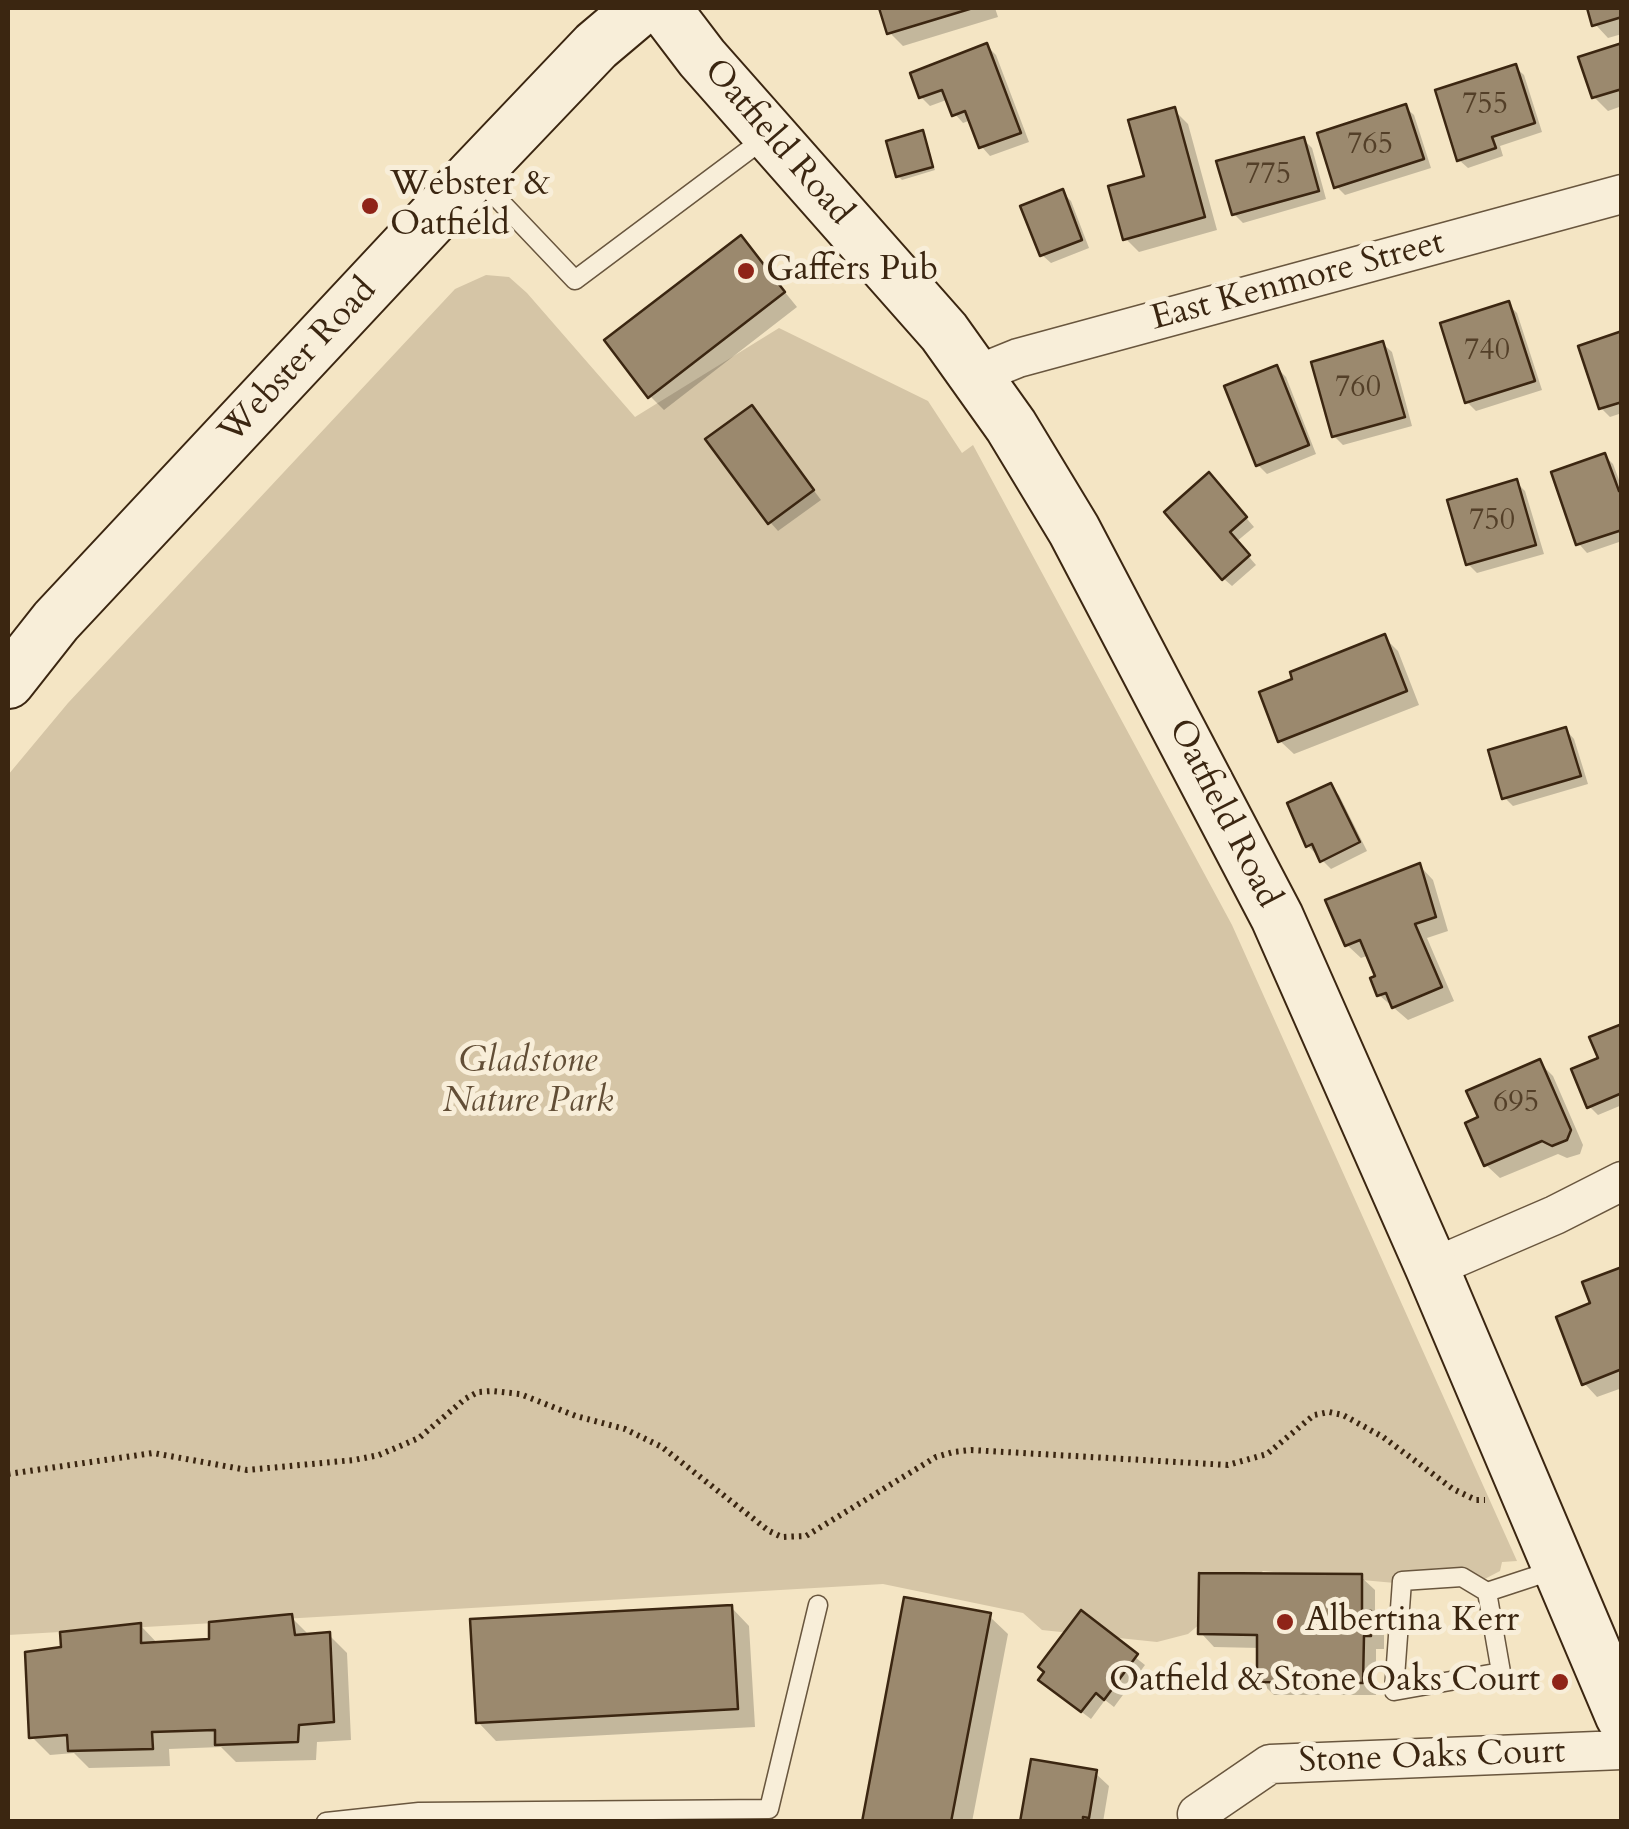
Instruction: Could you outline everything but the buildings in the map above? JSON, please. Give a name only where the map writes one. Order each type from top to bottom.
[{"type":"main road","name":"Webster Road","points":[[8,682],[56,621],[474,174],[596,46],[642,8]]},
{"type":"main road","name":"Oatfield Road","points":[[664,8],[702,58],[944,332],[1012,426],[1074,530],[1269,901],[1432,1268],[1622,1716]]},
{"type":"street","name":"East Kenmore Street","points":[[976,375],[1018,358],[1622,194]]},
{"type":"street","points":[[1432,1268],[1555,1215],[1622,1181]]},
{"type":"street","name":"Stone Oaks Court","points":[[1197,1814],[1270,1764],[1622,1750]]},
{"type":"lane","points":[[474,174],[576,280],[770,134]]},
{"type":"lane","points":[[1488,1592],[1501,1672],[1394,1691],[1402,1581],[1462,1577],[1488,1592],[1559,1568]]},
{"type":"lane","points":[[326,1822],[419,1812],[769,1815],[818,1605]]},
{"type":"path","points":[[8,1474],[153,1453],[247,1470],[354,1460],[420,1438],[478,1392],[492,1391],[520,1394],[576,1416],[625,1429],[662,1447],[782,1537],[806,1536],[936,1457],[953,1452],[1228,1465],[1266,1454],[1314,1415],[1329,1412],[1343,1414],[1383,1437],[1466,1497],[1484,1500],[1524,1486]]},
{"type":"green space","name":"Gladstone Nature Park","points":[[486,275],[509,277],[527,293],[635,417],[779,328],[928,401],[962,453],[973,445],[1232,925],[1517,1561],[1502,1562],[1500,1571],[1477,1583],[1417,1585],[1263,1571],[1188,1634],[1157,1642],[1042,1630],[1023,1613],[883,1584],[8,1635],[8,775],[68,703],[455,289]]},
{"type":"place","name":"Webster & Oatfield","points":[[370,206]]},
{"type":"place","name":"Gaffers Pub","points":[[746,271]]},
{"type":"place","name":"Albertina Kerr","points":[[1285,1622]]},
{"type":"place","name":"Oatfield & Stone Oaks Court","points":[[1560,1682]]}]
